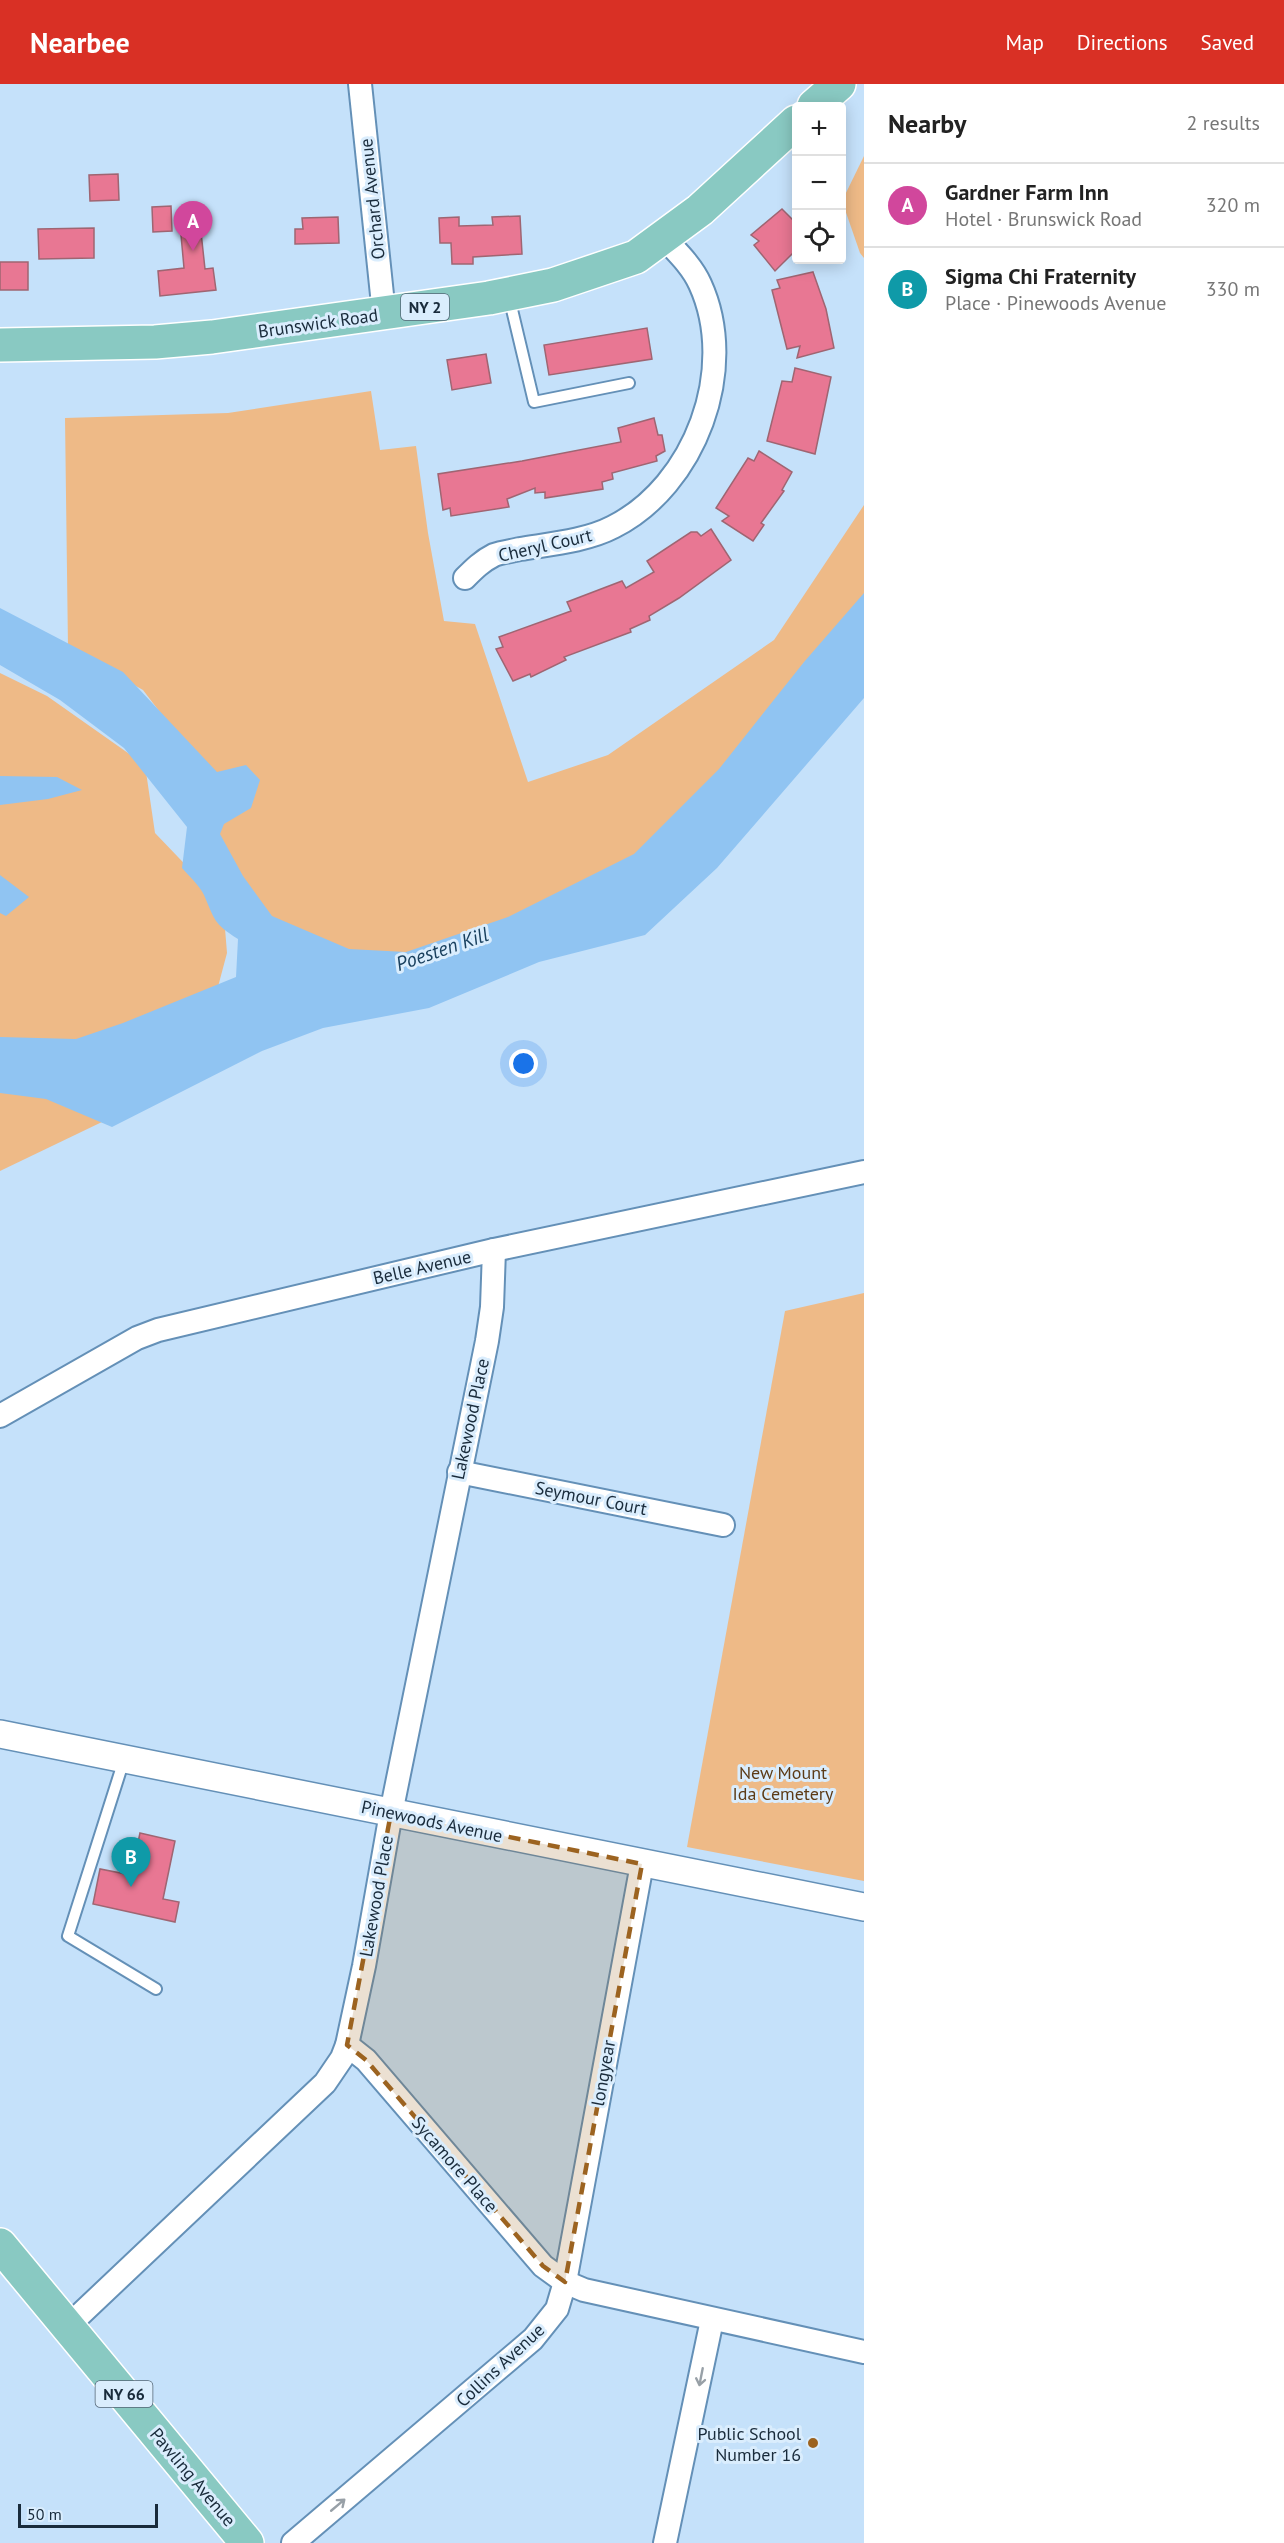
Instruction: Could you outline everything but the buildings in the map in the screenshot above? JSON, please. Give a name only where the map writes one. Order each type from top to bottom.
[{"type":"main road","points":[[819,102],[839,84]]},
{"type":"main road","name":"Brunswick Road","points":[[0,345],[155,342],[212,338],[384,314],[553,285],[636,257],[700,210],[792,126]]},
{"type":"main road","name":"Pawling Avenue","points":[[0,2245],[247,2543]]},
{"type":"street","name":"Orchard Avenue","points":[[360,84],[384,314]]},
{"type":"street","name":"Cheryl Court","points":[[465,578],[479,564],[496,554],[590,536],[612,528],[643,510],[663,491],[688,454],[711,386],[714,339],[711,316],[701,286],[692,270],[664,238]]},
{"type":"street","name":"Belle Avenue","points":[[0,1416],[137,1338],[158,1330],[494,1250],[864,1172]]},
{"type":"street","name":"Lakewood Place","points":[[68,2326],[325,2083],[342,2058],[347,2045],[364,1966],[391,1813],[487,1341],[492,1307],[494,1250]]},
{"type":"street","name":"Seymour Court","points":[[459,1472],[723,1525]]},
{"type":"street","name":"Pinewoods Avenue","points":[[0,1734],[864,1907]]},
{"type":"street","name":"longyear","points":[[565,2282],[642,1864]]},
{"type":"street","name":"Sycamore Place","points":[[347,2045],[366,2060],[543,2266],[565,2282]]},
{"type":"street","points":[[565,2282],[584,2290],[712,2320],[864,2352]]},
{"type":"street","name":"Collins Avenue","points":[[293,2543],[533,2339],[557,2309],[565,2282]]},
{"type":"street","points":[[665,2543],[712,2320]]},
{"type":"lane","points":[[509,294],[534,402],[629,383]]},
{"type":"lane","points":[[124,1759],[68,1936],[156,1989]]},
{"type":"highlighted area","points":[[391,1813],[642,1864],[565,2282],[543,2266],[366,2060],[347,2045]]},
{"type":"green space","points":[[864,156],[864,258],[860,253],[846,213],[846,193]]},
{"type":"green space","points":[[371,391],[380,450],[416,446],[428,533],[444,621],[475,624],[528,782],[608,755],[774,640],[864,505],[864,615],[764,741],[627,863],[520,919],[409,956],[346,956],[269,922],[216,835],[208,775],[143,690],[68,648],[65,418],[228,413]]},
{"type":"green space","points":[[0,673],[47,696],[145,765],[155,833],[223,904],[227,953],[207,1028],[0,1046]]},
{"type":"green space","points":[[206,1072],[0,1171],[0,1092]]},
{"type":"green space","name":"New Mount Ida Cemetery","points":[[864,1293],[864,1881],[687,1847],[785,1311]]},
{"type":"water","name":"Poesten Kill","points":[[864,593],[864,698],[717,868],[645,935],[539,962],[429,1008],[323,1028],[262,1051],[112,1127],[46,1099],[0,1093],[0,1037],[76,1039],[123,1023],[236,977],[238,939],[216,920],[202,891],[182,868],[187,827],[124,748],[60,700],[0,665],[0,608],[123,672],[217,772],[246,765],[260,780],[251,808],[224,824],[220,834],[243,876],[272,916],[349,949],[406,952],[508,917],[634,854],[719,769],[804,662]]},
{"type":"water","points":[[0,776],[57,777],[82,790],[48,799],[0,805]]},
{"type":"water","points":[[0,875],[29,897],[6,916],[0,913]]},
{"type":"place","name":"Gardner Farm Inn","points":[[193,251]]},
{"type":"place","name":"Sigma Chi Fraternity","points":[[131,1887]]},
{"type":"place","name":"Public School Number 16","points":[[813,2443]]}]
